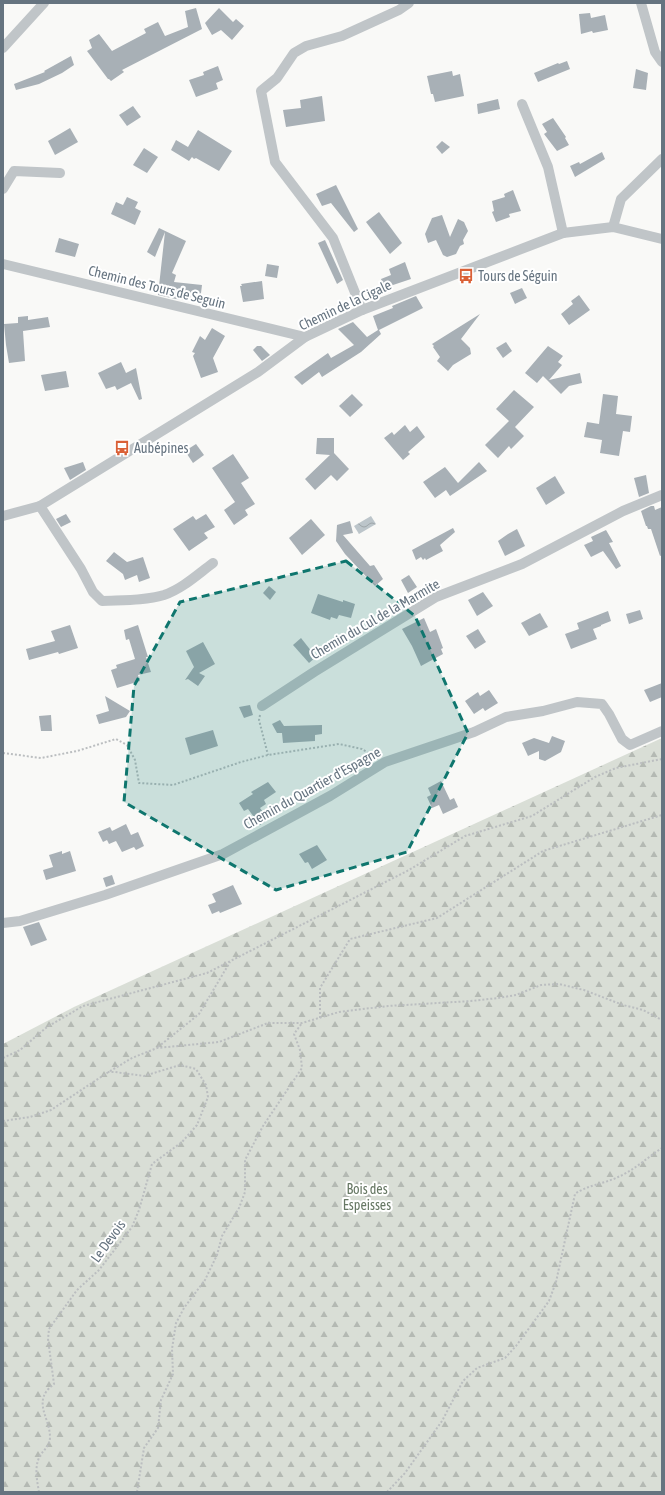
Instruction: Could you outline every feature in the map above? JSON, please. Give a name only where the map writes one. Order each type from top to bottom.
[{"type":"street","points":[[3,48],[44,3]]},
{"type":"street","points":[[362,310],[333,238],[275,162],[261,91],[277,78],[294,53],[306,46],[342,36],[399,10],[409,3]]},
{"type":"street","points":[[641,3],[655,52],[662,62]]},
{"type":"street","points":[[522,104],[548,167],[563,233]]},
{"type":"street","points":[[613,227],[621,199],[662,159]]},
{"type":"street","points":[[3,189],[14,171],[60,173]]},
{"type":"street","name":"Chemin de la Cigale","points":[[3,516],[40,506],[258,372],[305,337],[362,310],[563,233],[613,227],[662,239]]},
{"type":"street","name":"Chemin des Tours de Seguin","points":[[3,264],[305,337]]},
{"type":"street","name":"Chemin du Cul de la Marmite","points":[[262,706],[436,596],[522,564],[622,510],[662,495]]},
{"type":"street","points":[[40,506],[81,569],[93,592],[102,601],[148,599],[165,595],[180,587],[213,563]]},
{"type":"street","name":"Chemin du Quartier d'Espagne","points":[[3,923],[20,921],[105,895],[223,854],[330,796],[385,762],[474,732],[506,717],[543,711],[577,702],[602,704],[622,739],[630,745],[662,731]]},
{"type":"path","points":[[262,706],[259,720],[268,755]]},
{"type":"path","points":[[3,753],[41,758],[77,751],[116,739],[127,745],[135,760],[139,783],[173,785],[241,762],[268,755],[339,744],[362,749],[385,762]]},
{"type":"path","points":[[3,1058],[20,1050],[47,1027],[83,1006],[207,972],[410,870],[466,836],[532,816],[595,777],[616,768],[662,759]]},
{"type":"path","points":[[320,1018],[320,988],[350,940],[437,918],[543,851],[662,815]]},
{"type":"path","points":[[157,1048],[199,1014],[230,961]]},
{"type":"path","points":[[3,1121],[30,1117],[51,1110],[107,1072],[132,1058],[157,1048],[219,1042],[268,1023],[302,1022],[339,1012],[380,1007],[498,998],[516,994],[542,985],[559,984],[584,990],[623,1005],[643,1010],[662,1020]]},
{"type":"path","points":[[137,1492],[144,1448],[158,1428],[161,1400],[173,1374],[172,1349],[176,1323],[184,1308],[205,1280],[217,1256],[222,1236],[239,1208],[245,1192],[245,1160],[262,1126],[302,1068],[300,1050],[294,1034],[302,1022]]},
{"type":"path","name":"Le Devois","points":[[38,1492],[36,1474],[39,1457],[48,1446],[50,1437],[43,1404],[46,1390],[54,1384],[48,1339],[49,1329],[77,1290],[99,1270],[132,1227],[139,1210],[152,1164],[182,1142],[197,1125],[208,1097],[206,1084],[196,1069],[180,1065],[144,1076],[107,1072]]},
{"type":"path","points":[[388,1492],[405,1473],[442,1421],[463,1380],[477,1368],[505,1358],[516,1346],[549,1301],[556,1282],[575,1194],[581,1190],[620,1177],[662,1148]]},
{"type":"highlighted area","points":[[346,561],[415,616],[468,733],[407,852],[276,890],[124,802],[134,686],[180,602]]},
{"type":"green space","name":"Bois des Espeisses","points":[[662,738],[662,1492],[3,1492],[3,1044],[74,1007]]},
{"type":"water","points":[[371,516],[376,524],[359,534],[354,526]]},
{"type":"building","points":[[196,8],[202,29],[122,70],[124,72],[111,81],[87,51],[92,48],[89,40],[99,34],[112,51],[146,33],[144,29],[158,22],[165,36],[188,27],[185,11]]},
{"type":"building","points":[[219,8],[233,22],[236,19],[244,26],[232,40],[221,30],[212,35],[205,23]]},
{"type":"building","points":[[590,13],[591,18],[605,15],[608,30],[593,33],[592,31],[581,34],[579,14]]},
{"type":"building","points":[[71,56],[74,65],[62,73],[39,84],[16,90],[14,84],[45,72],[44,71]]},
{"type":"building","points":[[567,61],[570,69],[538,82],[534,73]]},
{"type":"building","points":[[218,66],[223,80],[216,83],[218,89],[196,97],[189,80],[204,75],[203,72]]},
{"type":"building","points":[[636,69],[648,73],[646,90],[633,88]]},
{"type":"building","points":[[452,71],[453,76],[460,74],[464,96],[435,102],[433,94],[431,94],[427,76]]},
{"type":"building","points":[[322,96],[325,121],[286,127],[283,110],[301,108],[300,100]]},
{"type":"building","points":[[498,99],[500,109],[478,114],[477,104]]},
{"type":"building","points":[[133,106],[141,117],[127,126],[119,115]]},
{"type":"building","points":[[553,118],[566,137],[565,138],[569,145],[557,151],[544,134],[547,132],[542,124]]},
{"type":"building","points":[[70,128],[78,142],[55,155],[48,141]]},
{"type":"building","points":[[198,130],[232,151],[219,171],[196,158],[194,159],[192,157],[189,161],[171,150],[176,140],[188,147]]},
{"type":"building","points":[[442,141],[450,147],[442,154],[436,147]]},
{"type":"building","points":[[144,148],[158,157],[147,173],[133,165]]},
{"type":"building","points":[[602,152],[605,159],[575,177],[570,166],[579,162],[580,164]]},
{"type":"building","points":[[336,185],[358,229],[354,232],[331,203],[322,206],[316,194]]},
{"type":"building","points":[[513,190],[521,211],[509,214],[510,217],[496,222],[492,212],[494,211],[492,201],[505,197],[504,194]]},
{"type":"building","points":[[127,197],[138,202],[135,208],[141,211],[135,225],[111,214],[116,202],[123,205]]},
{"type":"building","points":[[379,212],[402,243],[390,254],[366,222]]},
{"type":"building","points":[[442,215],[450,237],[458,219],[464,222],[468,231],[463,240],[464,244],[460,246],[456,254],[447,257],[443,255],[436,240],[428,243],[425,234],[432,218]]},
{"type":"building","points":[[159,228],[186,241],[172,273],[176,275],[174,282],[202,285],[200,301],[176,299],[158,295],[165,232],[155,257],[147,252]]},
{"type":"building","points":[[59,238],[79,244],[75,257],[55,252]]},
{"type":"building","points":[[325,240],[343,280],[337,284],[318,243]]},
{"type":"building","points":[[405,262],[411,279],[384,288],[381,279],[391,275],[389,269]]},
{"type":"building","points":[[267,264],[279,266],[277,278],[265,276]]},
{"type":"building","points":[[262,281],[264,299],[243,302],[240,286],[242,286],[241,284]]},
{"type":"building","points":[[522,288],[527,298],[515,304],[510,293]]},
{"type":"building","points":[[579,295],[590,310],[569,325],[561,314],[573,304],[571,301]]},
{"type":"building","points":[[416,296],[423,308],[379,330],[381,334],[361,352],[322,377],[319,372],[302,385],[294,377],[328,353],[331,358],[354,345],[338,329],[353,322],[367,337],[378,330],[373,316]]},
{"type":"building","points":[[480,314],[461,339],[470,348],[471,354],[453,365],[448,371],[437,361],[440,357],[432,344]]},
{"type":"building","points":[[28,316],[28,320],[48,317],[50,327],[23,331],[25,361],[9,363],[4,324],[18,323],[18,317]]},
{"type":"building","points":[[212,328],[225,336],[213,358],[218,372],[201,378],[193,356],[195,353],[192,352],[200,336],[205,340]]},
{"type":"building","points":[[506,342],[512,351],[503,358],[496,348]]},
{"type":"building","points":[[257,346],[261,346],[270,355],[262,361],[253,350]]},
{"type":"building","points":[[548,346],[563,356],[558,362],[562,365],[549,380],[580,373],[582,383],[569,386],[561,394],[543,376],[537,383],[525,373]]},
{"type":"building","points":[[121,362],[126,373],[136,368],[142,399],[139,400],[131,383],[117,390],[115,386],[106,389],[98,373]]},
{"type":"building","points":[[66,371],[69,387],[45,391],[41,375]]},
{"type":"building","points":[[514,390],[534,407],[515,427],[524,436],[511,449],[509,446],[498,458],[485,445],[509,421],[496,409]]},
{"type":"building","points":[[352,394],[363,405],[350,417],[339,406]]},
{"type":"building","points":[[603,394],[618,396],[616,414],[632,416],[630,432],[623,431],[619,456],[600,453],[602,440],[584,437],[587,422],[599,424]]},
{"type":"building","points":[[405,425],[410,432],[417,426],[425,437],[408,452],[410,454],[403,460],[384,438],[392,432],[394,435]]},
{"type":"building","points":[[317,438],[334,438],[334,453],[349,469],[337,481],[331,475],[315,490],[305,479],[330,455],[316,454]]},
{"type":"building","points":[[196,444],[204,455],[193,463],[185,451]]},
{"type":"building","points":[[233,454],[249,478],[241,483],[255,504],[245,510],[248,515],[234,525],[224,510],[235,502],[212,468]]},
{"type":"building","points":[[83,462],[86,470],[70,480],[64,468]]},
{"type":"building","points":[[479,462],[487,471],[450,496],[446,490],[435,498],[423,482],[445,467],[458,483]]},
{"type":"building","points":[[646,475],[649,493],[639,497],[634,478]]},
{"type":"building","points":[[555,476],[565,493],[546,505],[536,488]]},
{"type":"building","points":[[654,506],[655,510],[662,507],[662,555],[660,556],[651,529],[648,529],[646,526],[641,511]]},
{"type":"building","points":[[66,514],[71,522],[61,527],[56,519]]},
{"type":"building","points":[[206,514],[215,527],[204,533],[208,538],[189,551],[173,529],[193,516],[196,520]]},
{"type":"building","points":[[311,519],[325,535],[302,555],[289,538]]},
{"type":"building","points":[[350,521],[353,533],[343,535],[370,566],[374,565],[383,579],[375,586],[345,554],[336,541],[337,525]]},
{"type":"building","points":[[453,528],[455,532],[440,545],[443,551],[426,560],[425,558],[423,560],[421,557],[416,560],[412,550]]},
{"type":"building","points":[[517,529],[525,546],[505,556],[498,541]]},
{"type":"building","points":[[606,530],[613,542],[609,543],[621,566],[616,569],[603,551],[591,557],[584,545],[593,541],[591,537]]},
{"type":"building","points":[[114,552],[127,562],[143,557],[150,578],[139,582],[137,575],[125,580],[123,574],[106,561]]},
{"type":"building","points":[[409,575],[417,587],[408,593],[401,580]]},
{"type":"building","points":[[269,586],[276,592],[270,600],[263,593]]},
{"type":"building","points":[[483,592],[493,606],[477,616],[468,600]]},
{"type":"building","points":[[318,594],[343,602],[343,600],[355,604],[351,618],[339,615],[337,619],[331,617],[330,620],[311,613]]},
{"type":"building","points":[[640,610],[643,619],[629,624],[626,614]]},
{"type":"building","points":[[608,611],[611,621],[593,629],[597,639],[571,649],[565,634],[579,629],[577,623]]},
{"type":"building","points":[[540,613],[548,627],[529,636],[521,623]]},
{"type":"building","points":[[424,618],[430,632],[436,629],[443,648],[441,649],[443,654],[421,666],[402,629]]},
{"type":"building","points":[[70,625],[78,648],[59,654],[58,652],[29,660],[26,649],[55,641],[51,631]]},
{"type":"building","points":[[138,625],[151,672],[138,675],[140,681],[117,688],[111,670],[117,668],[116,665],[135,659],[129,639],[126,640],[124,630]]},
{"type":"building","points":[[478,629],[486,642],[475,649],[466,636]]},
{"type":"building","points":[[301,638],[316,657],[309,663],[293,645]]},
{"type":"building","points":[[203,642],[215,664],[199,673],[205,676],[198,686],[188,679],[185,680],[194,667],[186,651]]},
{"type":"building","points":[[662,683],[662,697],[650,702],[644,690]]},
{"type":"building","points":[[489,690],[498,703],[485,711],[483,708],[474,714],[465,701],[478,692],[480,696]]},
{"type":"building","points":[[105,696],[130,711],[126,717],[99,724],[96,715],[109,711]]},
{"type":"building","points":[[250,705],[253,715],[244,718],[239,707]]},
{"type":"building","points":[[51,715],[52,731],[41,731],[39,716]]},
{"type":"building","points":[[280,720],[284,726],[322,725],[322,734],[315,735],[315,741],[283,743],[282,733],[277,733],[272,724]]},
{"type":"building","points":[[213,730],[218,746],[190,755],[185,738]]},
{"type":"building","points":[[552,736],[565,741],[561,752],[545,761],[539,759],[539,751],[528,756],[522,743],[534,738],[549,743]]},
{"type":"building","points":[[441,781],[450,800],[454,798],[458,807],[443,814],[439,805],[432,808],[427,797],[431,795],[428,788]]},
{"type":"building","points":[[268,782],[276,792],[264,800],[266,804],[260,808],[268,819],[260,825],[248,809],[244,811],[239,803],[253,794],[251,792]]},
{"type":"building","points":[[126,824],[131,835],[138,832],[144,846],[136,850],[134,847],[122,852],[116,841],[109,844],[107,840],[103,842],[98,832],[110,827],[112,831]]},
{"type":"building","points":[[317,845],[327,860],[312,869],[308,862],[305,863],[299,854]]},
{"type":"building","points":[[62,851],[62,854],[70,851],[76,871],[46,880],[43,870],[53,867],[49,855]]},
{"type":"building","points":[[112,875],[115,884],[106,887],[103,878]]},
{"type":"building","points":[[233,885],[242,904],[220,913],[219,911],[212,914],[208,905],[216,902],[212,894]]},
{"type":"building","points":[[39,922],[47,940],[31,946],[23,927]]},
{"type":"place","name":"Tours de Séguin","points":[[466,276]]},
{"type":"place","name":"Aubépines","points":[[122,448]]}]
